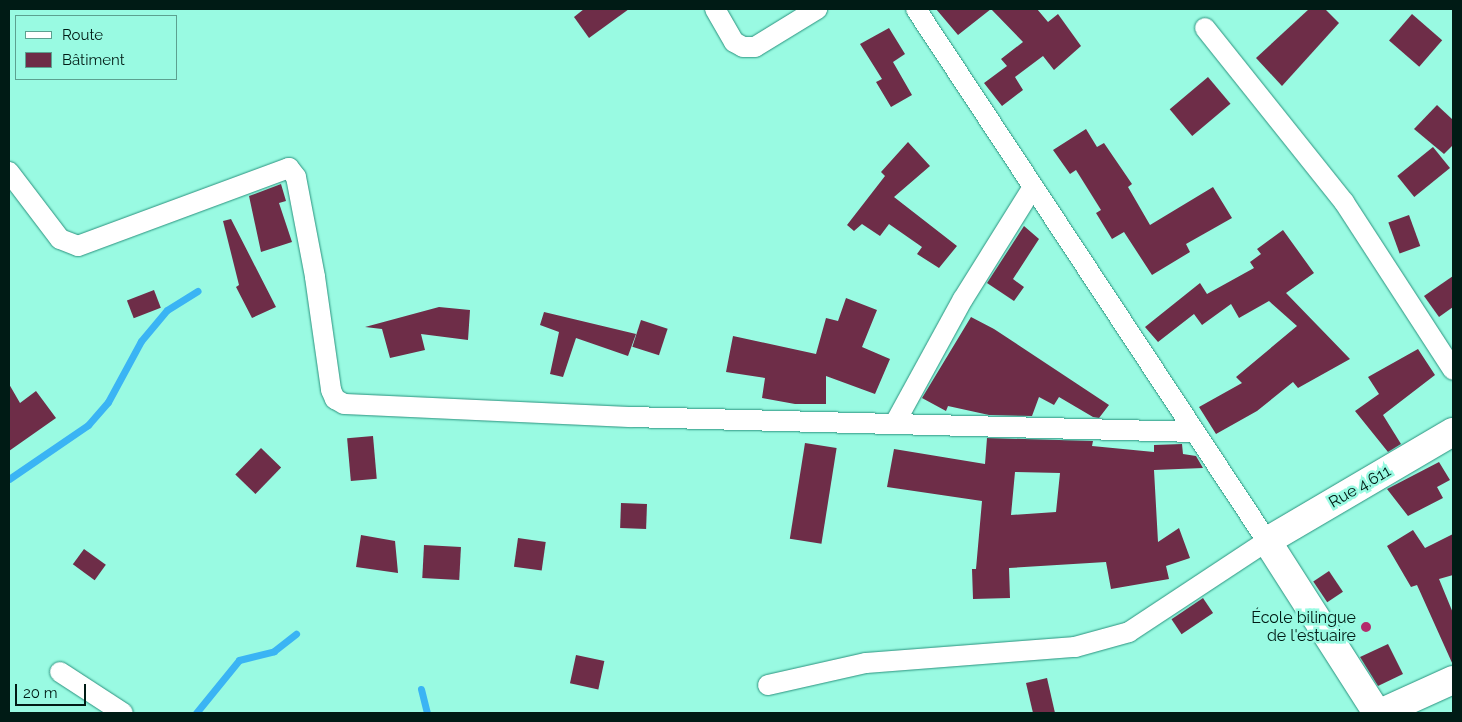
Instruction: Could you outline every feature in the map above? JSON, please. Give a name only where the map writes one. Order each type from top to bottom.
[{"type":"street","points":[[715,9],[734,42],[744,47],[755,47],[817,9]]},
{"type":"street","points":[[916,9],[1378,713],[1453,680]]},
{"type":"street","points":[[1205,28],[1344,202],[1453,370]]},
{"type":"street","points":[[9,172],[60,239],[78,246],[99,241],[290,168],[296,177],[314,268],[331,390],[335,399],[344,404],[630,418],[895,423],[1195,432]]},
{"type":"street","points":[[895,423],[963,300],[1033,186]]},
{"type":"street","name":"Rue 4.611","points":[[1267,542],[1453,432]]},
{"type":"street","points":[[768,686],[866,663],[1075,647],[1129,632],[1267,542]]},
{"type":"street","points":[[60,672],[123,713]]},
{"type":"building","points":[[584,9],[629,9],[589,38],[574,17]]},
{"type":"building","points":[[936,9],[991,9],[958,35]]},
{"type":"building","points":[[991,9],[1037,9],[1048,22],[1058,14],[1081,46],[1054,70],[1043,56],[1015,77],[1023,90],[1002,106],[984,83],[1007,66],[1001,59],[1023,42]]},
{"type":"building","points":[[1309,9],[1325,9],[1339,23],[1282,86],[1256,58]]},
{"type":"building","points":[[1412,14],[1442,40],[1419,67],[1389,40]]},
{"type":"building","points":[[889,28],[905,54],[893,62],[912,95],[891,107],[876,82],[882,79],[860,44]]},
{"type":"building","points":[[1208,77],[1230,104],[1192,136],[1170,109]]},
{"type":"building","points":[[1437,105],[1453,120],[1453,145],[1444,154],[1414,129]]},
{"type":"building","points":[[1086,129],[1097,147],[1104,143],[1132,184],[1128,187],[1150,225],[1213,187],[1232,218],[1186,244],[1190,252],[1152,275],[1124,232],[1112,239],[1096,213],[1101,210],[1076,170],[1070,174],[1053,150]]},
{"type":"building","points":[[908,142],[930,166],[894,197],[957,246],[939,268],[917,254],[922,247],[889,224],[880,236],[862,224],[854,231],[847,225],[885,176],[881,172]]},
{"type":"building","points":[[1433,147],[1450,168],[1414,197],[1397,176]]},
{"type":"building","points":[[281,184],[286,201],[279,203],[292,242],[261,252],[249,196]]},
{"type":"building","points":[[1409,215],[1420,246],[1400,254],[1388,223]]},
{"type":"building","points":[[231,219],[276,307],[252,318],[236,287],[239,285],[223,221]]},
{"type":"building","points":[[1024,226],[1039,239],[1013,279],[1024,287],[1014,301],[987,283]]},
{"type":"building","points":[[1283,230],[1314,273],[1286,293],[1350,359],[1298,388],[1293,382],[1257,411],[1216,434],[1199,407],[1242,383],[1236,377],[1297,326],[1269,301],[1239,318],[1231,304],[1202,325],[1194,314],[1158,342],[1145,327],[1200,283],[1207,294],[1254,268],[1250,262],[1261,254],[1257,249]]},
{"type":"building","points":[[1453,276],[1453,307],[1439,317],[1424,296]]},
{"type":"building","points":[[154,290],[161,308],[134,318],[127,300]]},
{"type":"building","points":[[846,298],[877,310],[862,347],[890,359],[875,394],[826,376],[826,404],[795,404],[762,398],[765,378],[726,372],[733,336],[816,354],[826,318],[838,321]]},
{"type":"building","points":[[439,307],[470,310],[468,340],[421,334],[425,350],[390,358],[382,329],[365,327]]},
{"type":"building","points":[[544,312],[636,334],[628,356],[576,338],[563,377],[550,374],[559,332],[540,325]]},
{"type":"building","points":[[971,317],[994,329],[1109,405],[1099,418],[1093,417],[1059,397],[1054,405],[1039,397],[1032,416],[989,415],[948,406],[946,411],[922,398]]},
{"type":"building","points":[[641,320],[668,329],[659,355],[632,347]]},
{"type":"building","points":[[1418,349],[1435,375],[1383,415],[1401,444],[1388,452],[1355,411],[1379,394],[1368,377]]},
{"type":"building","points":[[9,384],[20,403],[36,391],[56,418],[9,451]]},
{"type":"building","points":[[373,436],[377,479],[351,481],[347,438]]},
{"type":"building","points":[[987,438],[1093,441],[1092,446],[1154,452],[1154,445],[1182,444],[1183,454],[1196,456],[1203,468],[1154,470],[1158,542],[1179,528],[1190,558],[1166,566],[1169,579],[1111,589],[1106,562],[1009,568],[1010,598],[973,599],[972,569],[976,569],[982,501],[887,487],[894,449],[985,464]],"holes":[[[1015,472],[1060,473],[1056,512],[1011,515]]]},
{"type":"building","points":[[805,443],[837,448],[821,544],[790,539]]},
{"type":"building","points":[[261,448],[281,467],[255,494],[235,475]]},
{"type":"building","points":[[1439,462],[1450,480],[1437,487],[1443,498],[1408,516],[1387,489]]},
{"type":"building","points":[[621,503],[647,504],[646,529],[620,528]]},
{"type":"building","points":[[1413,530],[1425,548],[1453,534],[1453,575],[1439,579],[1453,613],[1453,665],[1417,585],[1411,587],[1387,546]]},
{"type":"building","points":[[361,535],[395,541],[398,573],[356,567]]},
{"type":"building","points":[[518,538],[546,542],[542,571],[514,567]]},
{"type":"building","points":[[424,545],[461,547],[459,580],[422,578]]},
{"type":"building","points":[[84,549],[106,565],[95,580],[73,564]]},
{"type":"building","points":[[1329,571],[1343,592],[1327,602],[1313,582]]},
{"type":"building","points":[[1203,598],[1213,613],[1182,634],[1171,619]]},
{"type":"building","points":[[1388,644],[1403,674],[1378,686],[1360,657]]},
{"type":"building","points":[[576,655],[604,661],[598,689],[570,683]]},
{"type":"building","points":[[1047,678],[1055,713],[1033,713],[1026,683]]},
{"type":"waterway","points":[[9,479],[88,425],[108,402],[141,341],[167,310],[197,291]]},
{"type":"waterway","points":[[196,713],[239,660],[274,651],[296,634]]},
{"type":"waterway","points":[[421,689],[427,713]]},
{"type":"place","name":"École bilingue de l'estuaire","points":[[1366,627]]}]
